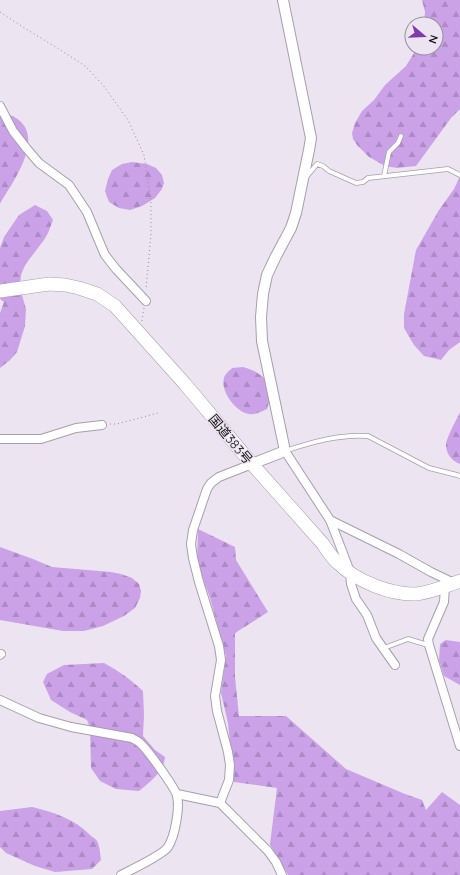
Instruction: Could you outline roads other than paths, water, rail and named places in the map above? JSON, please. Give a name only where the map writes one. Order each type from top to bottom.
[{"type":"highway","name":"国道383号","points":[[0,291],[14,288],[57,284],[79,288],[97,294],[119,311],[140,333],[338,564],[367,583],[392,592],[417,594],[453,583]]},
{"type":"street","points":[[283,0],[310,138],[309,150],[296,213],[291,228],[267,275],[260,318],[262,341],[285,451],[330,520],[350,572],[351,584],[356,599],[367,615],[376,638],[395,665]]},
{"type":"street","points":[[0,106],[13,130],[39,163],[69,185],[87,212],[105,255],[146,301]]},
{"type":"street","points":[[0,439],[41,439],[76,428],[102,425]]},
{"type":"street","points":[[220,803],[229,780],[230,765],[217,711],[215,696],[221,660],[220,646],[199,582],[193,558],[191,544],[193,530],[207,489],[211,483],[218,477],[285,451]]},
{"type":"street","points":[[330,520],[453,583],[428,639],[460,746]]},
{"type":"street","points":[[0,700],[39,718],[132,738],[152,757],[177,794],[178,804],[174,833],[168,848],[121,875]]},
{"type":"street","points":[[177,794],[220,803],[268,851],[282,875]]},
{"type":"lane","points":[[384,176],[389,152],[401,136]]},
{"type":"lane","points":[[303,180],[317,164],[356,183],[363,182],[368,178],[448,169],[460,175]]},
{"type":"lane","points":[[285,451],[313,442],[368,436],[429,468],[460,476]]},
{"type":"lane","points":[[384,648],[408,639],[429,646]]}]
